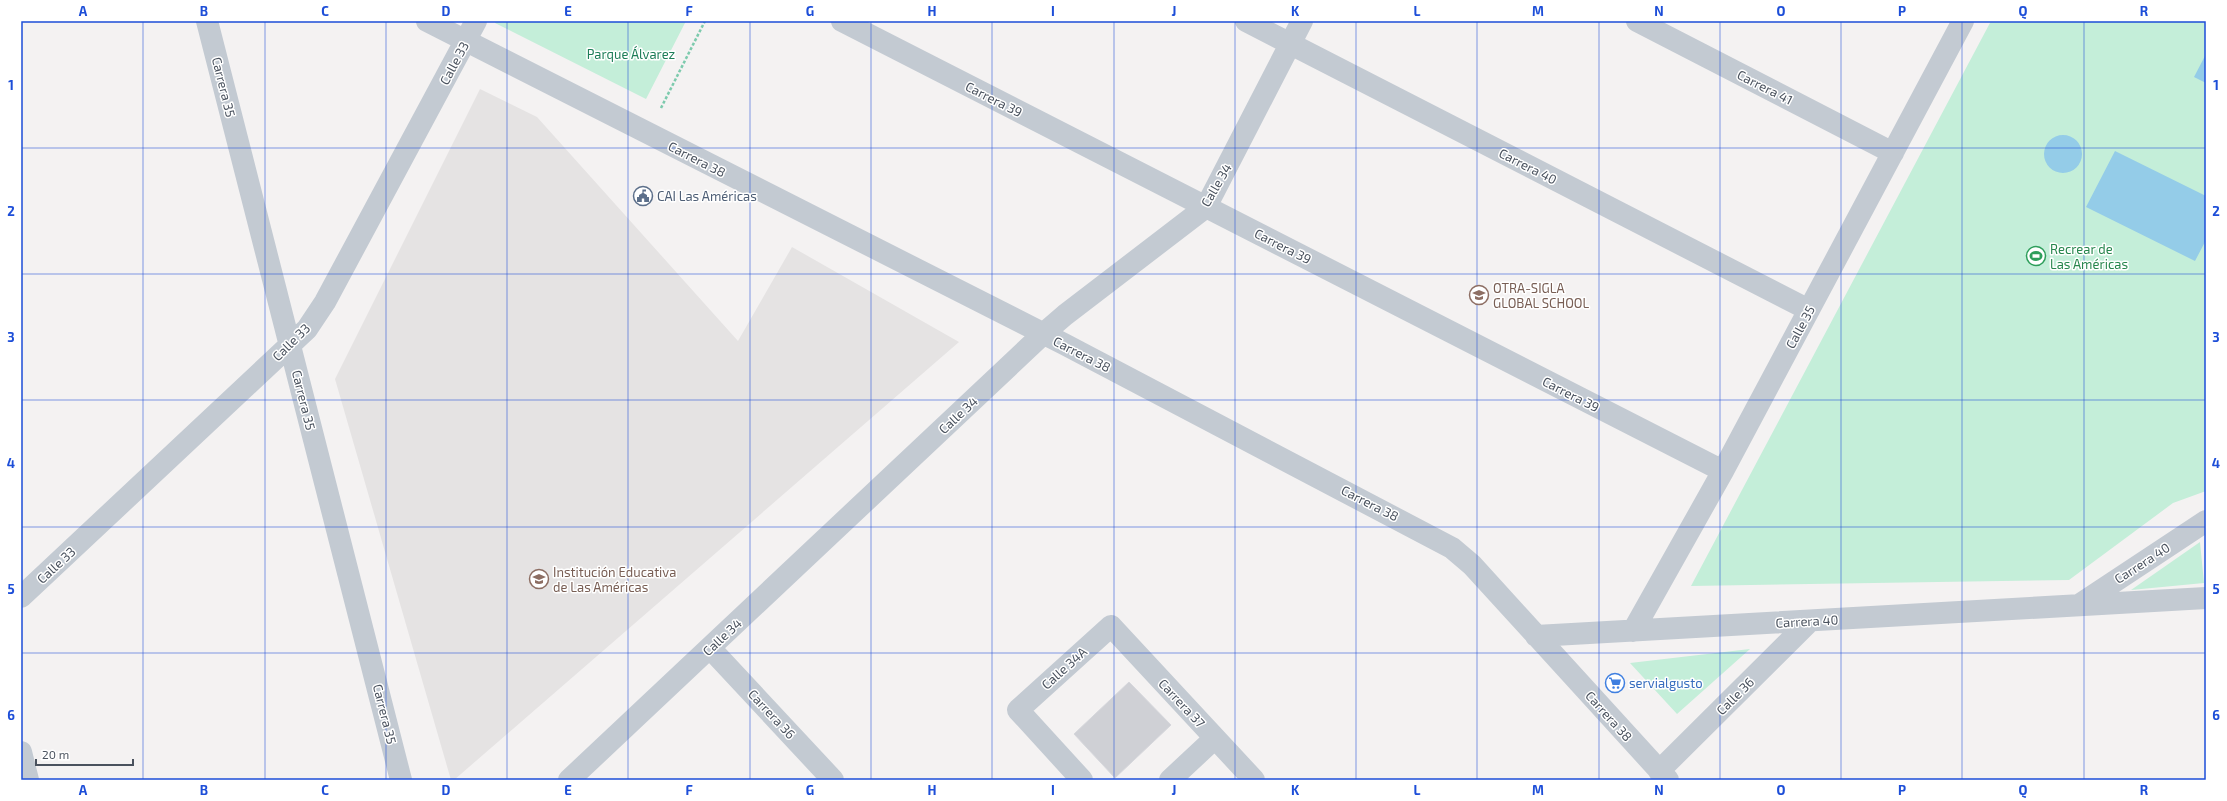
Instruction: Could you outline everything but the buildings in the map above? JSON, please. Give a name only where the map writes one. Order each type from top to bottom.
[{"type":"street","name":"Carrera 35","points":[[207,21],[401,780]]},
{"type":"street","name":"Carrera 38","points":[[427,21],[1043,334],[1452,548],[1472,565],[1664,775]]},
{"type":"street","name":"Calle 33","points":[[21,597],[307,329],[325,302],[476,21]]},
{"type":"street","name":"Carrera 39","points":[[842,21],[1723,471]]},
{"type":"street","name":"Carrera 40","points":[[1246,21],[1809,310]]},
{"type":"street","name":"Calle 34","points":[[569,780],[1043,334],[1065,315],[1206,207],[1302,21]]},
{"type":"street","name":"Carrera 41","points":[[1637,21],[1893,153]]},
{"type":"street","name":"Calle 35","points":[[1633,631],[1723,471],[1963,21]]},
{"type":"street","name":"Carrera 40","points":[[2078,606],[2206,521]]},
{"type":"street","name":"Carrera 40","points":[[1536,636],[2206,598]]},
{"type":"street","name":"Calle 36","points":[[1664,775],[1810,621]]},
{"type":"street","name":"Calle 34A","points":[[1082,780],[1018,710],[1111,626]]},
{"type":"street","name":"Carrera 37","points":[[1111,626],[1254,780]]},
{"type":"street","name":"Carrera 36","points":[[710,648],[833,780]]},
{"type":"street","points":[[1170,780],[1215,738]]},
{"type":"street","points":[[21,752],[28,780]]},
{"type":"path","points":[[647,133],[705,21]]},
{"type":"shaded area","name":"Institución Educativa de Las Américas","points":[[480,89],[537,117],[738,341],[792,247],[959,342],[454,780],[451,780],[335,379]]},
{"type":"green space","name":"Parque Álvarez","points":[[496,21],[686,21],[646,99],[495,23]]},
{"type":"green space","name":"Recrear de Las Américas","points":[[1991,21],[2206,21],[2206,491],[2173,503],[2069,580],[1691,586]]},
{"type":"green space","points":[[2200,542],[2204,583],[2131,590]]},
{"type":"green space","points":[[1750,649],[1677,714],[1630,663]]},
{"type":"water","points":[[2206,54],[2206,83],[2194,77]]},
{"type":"water","points":[[2059,135],[2067,135],[2079,144],[2082,154],[2079,164],[2073,170],[2067,173],[2059,173],[2047,164],[2044,158],[2044,150],[2053,138]]},
{"type":"water","points":[[2115,151],[2206,196],[2206,240],[2195,261],[2086,207]]},
{"type":"place","name":"CAI Las Américas","points":[[643,196]]},
{"type":"place","name":"Recrear de Las Américas","points":[[2036,256]]},
{"type":"place","name":"OTRA-SIGLA GLOBAL SCHOOL","points":[[1479,295]]},
{"type":"place","name":"Institución Educativa de Las Américas","points":[[539,579]]},
{"type":"place","name":"servialgusto","points":[[1615,683]]}]
